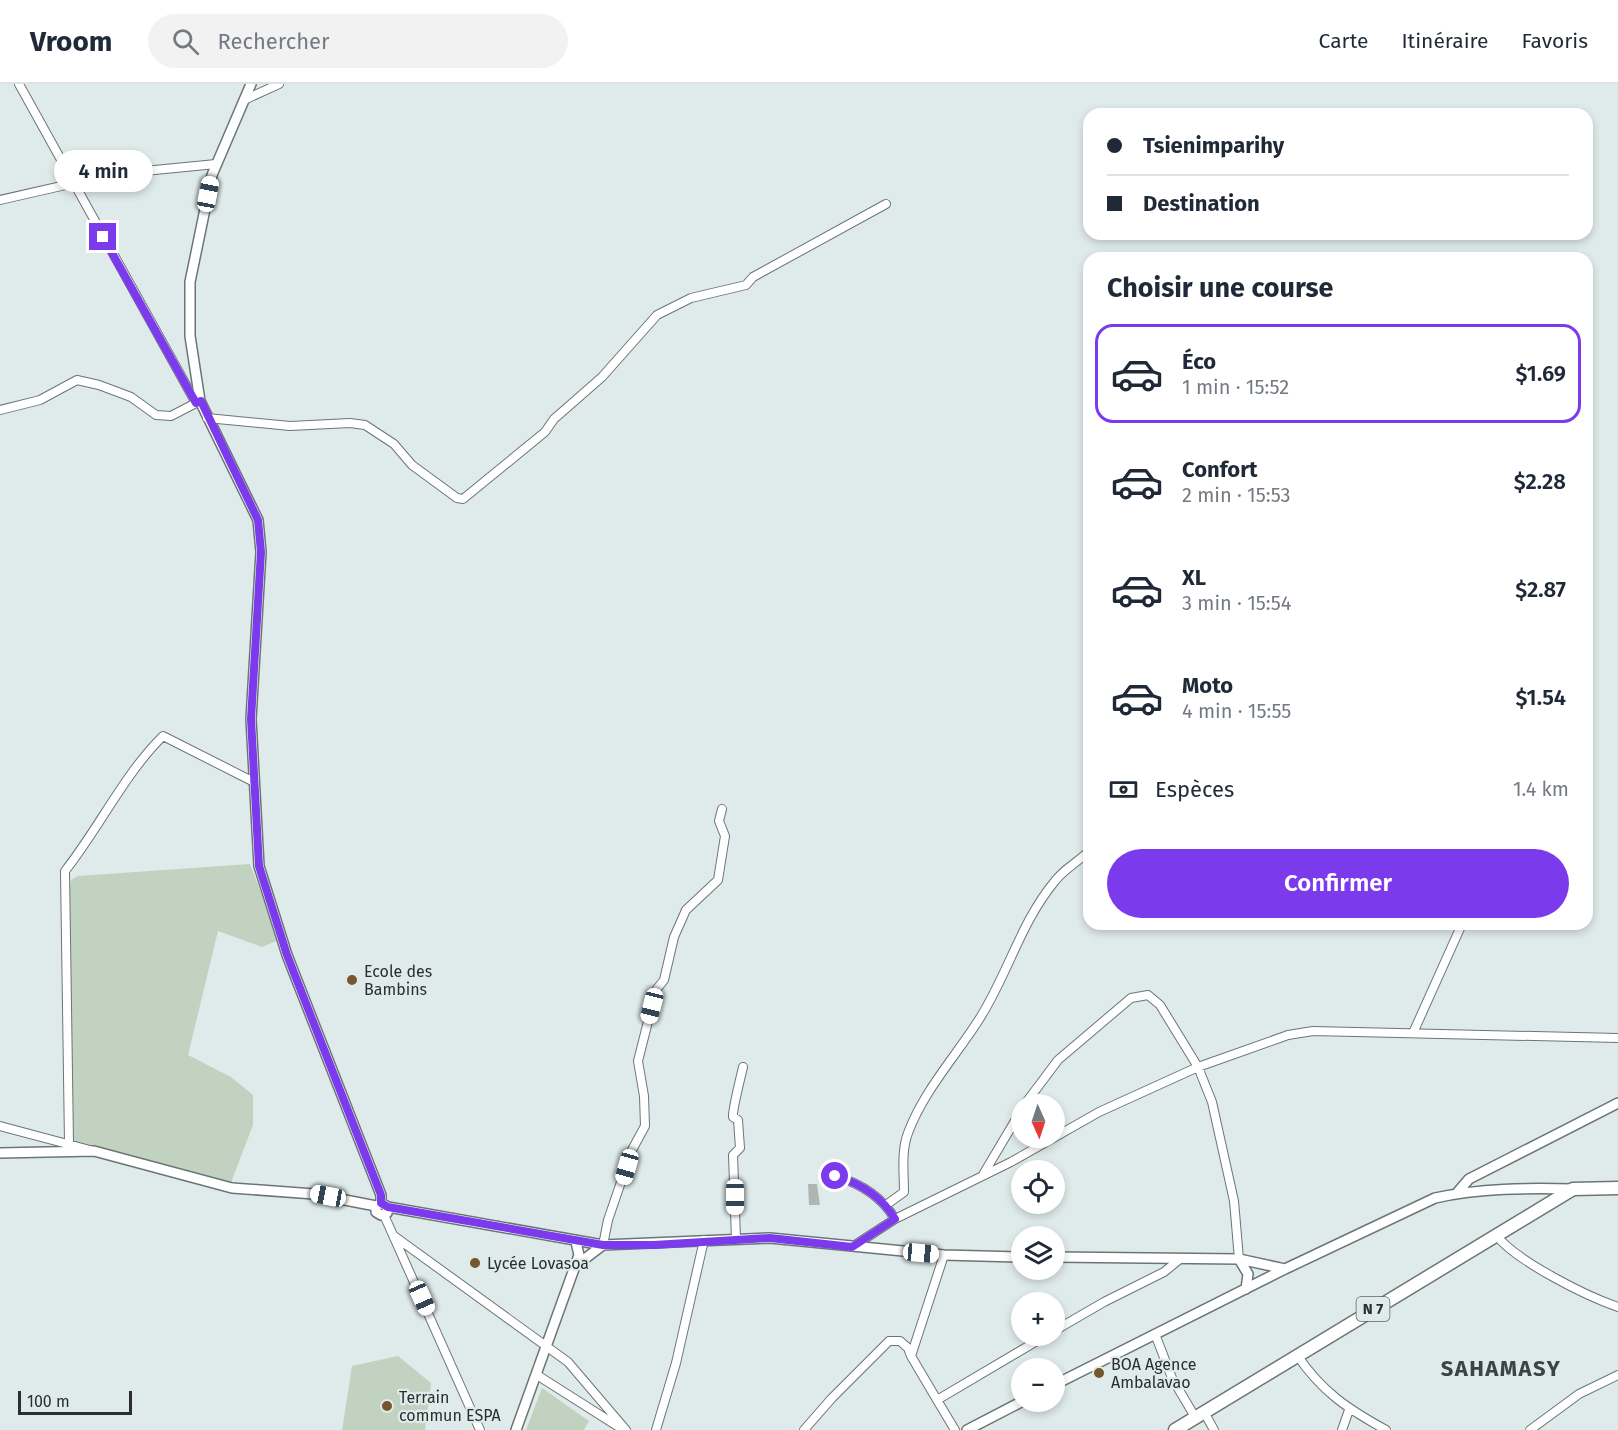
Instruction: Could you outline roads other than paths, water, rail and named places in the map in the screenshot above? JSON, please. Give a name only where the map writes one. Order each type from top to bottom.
[{"type":"main road","name":"N 7","points":[[1174,1430],[1573,1189],[1618,1188]]},
{"type":"street","points":[[19,84],[73,184],[207,418],[258,520],[261,552],[251,719],[259,866],[287,955],[377,1185],[382,1208],[480,1430]]},
{"type":"street","points":[[198,402],[190,336],[190,282],[212,175],[251,84]]},
{"type":"street","points":[[244,100],[279,84]]},
{"type":"street","points":[[0,200],[114,174],[216,164]]},
{"type":"street","points":[[207,418],[290,426],[350,423],[365,425],[393,444],[425,475],[458,498],[464,499],[545,432],[554,419],[602,377],[657,315],[691,298],[746,285],[753,277],[886,204]]},
{"type":"street","points":[[0,410],[40,400],[77,380],[99,385],[131,397],[156,415],[171,416],[198,402]]},
{"type":"street","points":[[69,1143],[65,871],[89,842],[143,755],[163,736],[254,782]]},
{"type":"street","points":[[572,1268],[603,1245],[608,1220],[632,1150],[645,1126],[644,1095],[638,1061],[656,990],[663,980],[674,937],[686,910],[718,880],[725,836],[719,821],[722,809]]},
{"type":"street","points":[[886,1204],[904,1191],[904,1152],[907,1135],[917,1111],[980,1019],[1022,932],[1047,891],[1056,879],[1083,856]]},
{"type":"street","points":[[1413,1033],[1459,930]]},
{"type":"street","points":[[1032,1094],[1058,1060],[1131,998],[1148,995],[1160,1005],[1198,1067],[1212,1102],[1234,1201],[1239,1259],[1248,1274],[1246,1289]]},
{"type":"street","points":[[852,1247],[895,1219],[1045,1144],[1099,1112],[1198,1067],[1288,1035],[1313,1031],[1618,1038]]},
{"type":"street","points":[[736,1239],[733,1155],[740,1148],[738,1120],[733,1117],[732,1112],[737,1100],[743,1067]]},
{"type":"street","points":[[1457,1193],[1469,1179],[1618,1103]]},
{"type":"street","points":[[0,1126],[232,1188],[314,1194],[576,1242],[603,1245],[654,1245],[704,1240],[770,1238],[944,1255],[1011,1257]]},
{"type":"street","points":[[984,1174],[1011,1128]]},
{"type":"street","points":[[0,1153],[94,1151]]},
{"type":"street","points":[[835,1176],[851,1181],[886,1204],[895,1219]]},
{"type":"street","points":[[1538,1188],[1544,1198],[1544,1206]]},
{"type":"street","points":[[1065,1379],[1285,1269],[1435,1198],[1457,1193],[1538,1188],[1573,1189]]},
{"type":"street","points":[[1496,1235],[1519,1254],[1566,1285],[1618,1307]]},
{"type":"street","points":[[394,1236],[568,1362],[624,1430]]},
{"type":"street","points":[[656,1430],[676,1363],[704,1240]]},
{"type":"street","points":[[516,1430],[537,1375],[572,1268],[579,1255],[576,1242]]},
{"type":"street","points":[[911,1356],[944,1255]]},
{"type":"street","points":[[1065,1257],[1239,1259],[1285,1269]]},
{"type":"street","points":[[1065,1325],[1164,1272],[1180,1259]]},
{"type":"street","points":[[1155,1334],[1172,1378],[1214,1430]]},
{"type":"street","points":[[804,1430],[832,1398],[889,1341],[900,1341],[908,1348],[955,1430]]},
{"type":"street","points":[[937,1400],[1028,1346]]},
{"type":"street","points":[[1297,1355],[1327,1392],[1349,1410],[1386,1430]]},
{"type":"street","points":[[537,1375],[624,1430]]},
{"type":"street","points":[[1530,1430],[1579,1394],[1618,1376]]},
{"type":"street","points":[[967,1430],[1011,1407]]},
{"type":"street","points":[[1342,1430],[1349,1410]]},
{"type":"place","name":"Ecole des Bambins","points":[[352,980]]},
{"type":"place","name":"Lycée Lovasoa","points":[[475,1263]]},
{"type":"place","name":"BOA Agence Ambalavao","points":[[1099,1373]]},
{"type":"place","name":"Terrain commun ESPA","points":[[387,1406]]},
{"type":"district","name":"SAHAMASY","points":[[1501,1368]]}]
